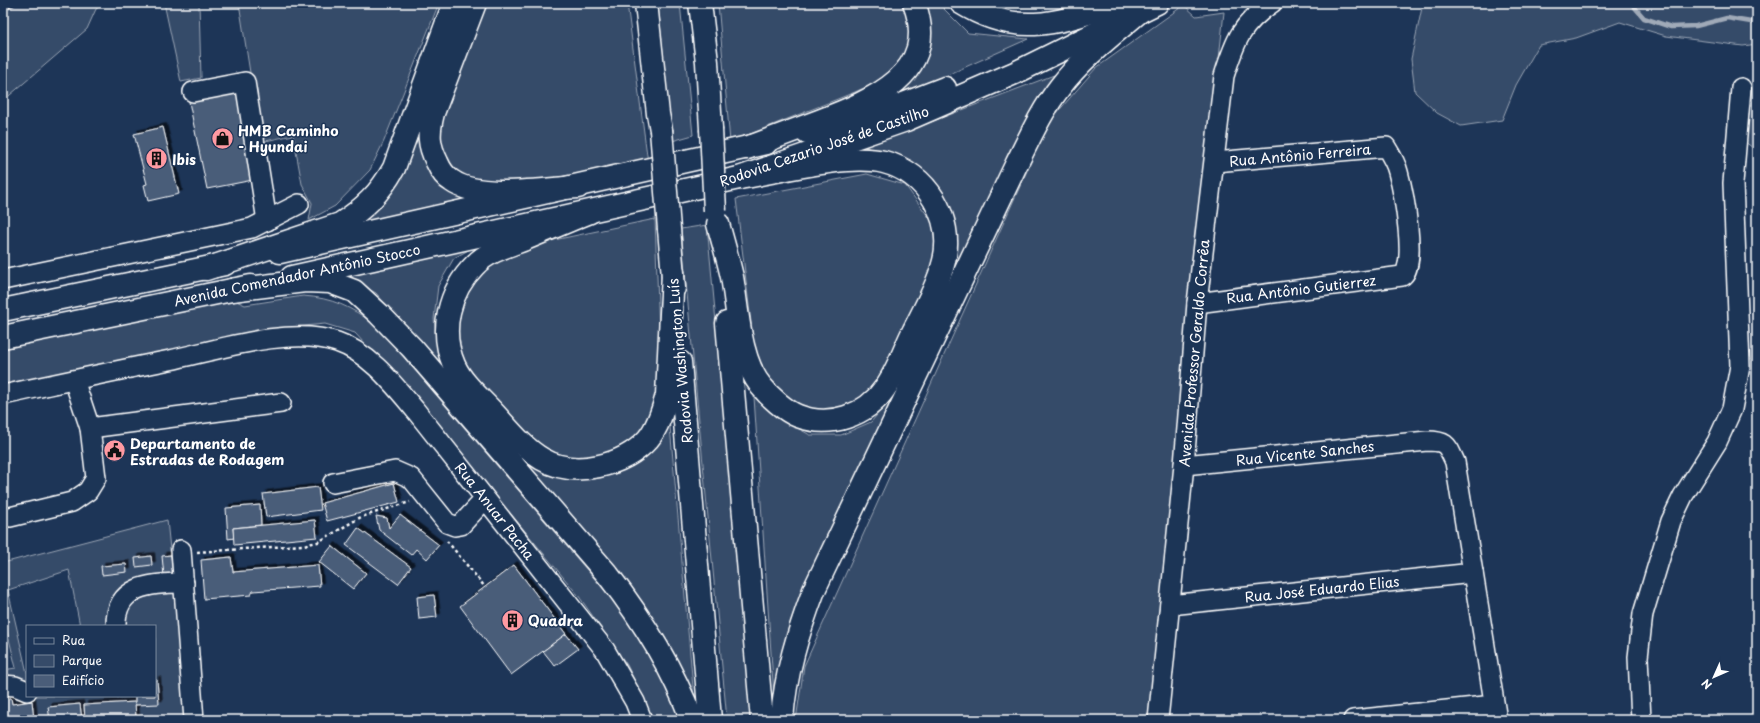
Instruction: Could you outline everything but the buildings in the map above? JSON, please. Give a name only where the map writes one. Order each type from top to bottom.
[{"type":"main road","points":[[206,269],[340,224],[357,214],[372,201],[394,168],[454,3]]},
{"type":"main road","points":[[475,3],[433,113],[429,129],[430,149],[440,169],[451,181],[467,189],[490,192],[578,187]]},
{"type":"main road","points":[[635,3],[659,122]]},
{"type":"main road","name":"Rodovia Washington Luís","points":[[646,3],[669,229],[710,720]]},
{"type":"main road","points":[[700,3],[707,62]]},
{"type":"main road","points":[[705,3],[707,62],[717,217],[762,720]]},
{"type":"main road","points":[[747,148],[860,106],[886,91],[905,73],[915,57],[920,32],[918,13],[914,3]]},
{"type":"main road","points":[[961,3],[976,12],[1009,23],[1041,25],[1064,21],[1119,3]]},
{"type":"main road","name":"Rodovia Cezario José de Castilho","points":[[578,187],[840,125],[888,110],[1130,8],[1157,3]]},
{"type":"main road","points":[[782,720],[789,666],[798,632],[814,590],[1016,165],[1043,112],[1060,87],[1130,8]]},
{"type":"main road","name":"Rodovia Cezario José de Castilho","points":[[590,212],[739,178],[906,120],[1017,72],[1130,8]]},
{"type":"main road","points":[[717,217],[732,277],[738,321],[748,364],[760,386],[796,416],[817,420],[837,420],[866,408],[886,388],[923,310],[944,261],[946,246],[945,229],[934,198],[918,179],[902,169],[885,162],[861,159],[739,178]]},
{"type":"main road","name":"Avenida Comendador Antônio Stocco","points":[[3,310],[206,269],[578,187]]},
{"type":"main road","points":[[590,212],[495,251],[476,263],[461,280],[452,298],[447,320],[448,344],[454,365],[467,384],[525,448],[543,460],[559,465],[578,468],[596,467],[625,456],[647,439],[663,410],[667,395],[672,273]]},
{"type":"main road","name":"Avenida Comendador Antônio Stocco","points":[[3,336],[232,290],[590,212]]},
{"type":"main road","points":[[232,290],[305,281],[330,282],[354,291],[379,314],[412,348],[613,581],[659,648],[683,695],[692,720]]},
{"type":"street","name":"Avenida Professor Geraldo Corrêa","points":[[1158,720],[1184,465],[1197,303],[1212,176],[1215,162],[1224,76],[1235,42],[1256,14],[1272,3]]},
{"type":"street","points":[[193,92],[245,82],[268,220]]},
{"type":"street","points":[[1641,720],[1638,657],[1643,614],[1671,521],[1683,496],[1717,442],[1732,409],[1740,366],[1733,183],[1741,88]]},
{"type":"street","name":"Rua Antônio Ferreira","points":[[1215,162],[1386,147],[1398,171],[1404,201],[1410,253],[1408,271],[1405,275]]},
{"type":"street","points":[[3,280],[252,228],[299,204]]},
{"type":"street","name":"Rua Antônio Gutierrez","points":[[1197,303],[1405,275]]},
{"type":"street","name":"Rua Anuar Pacha","points":[[3,395],[267,339],[316,336],[338,342],[360,354],[387,377],[605,650],[635,702],[642,720]]},
{"type":"street","points":[[10,517],[72,502],[88,491],[96,478],[90,428],[74,380]]},
{"type":"street","points":[[90,428],[281,403]]},
{"type":"street","name":"Rua Vicente Sanches","points":[[1184,465],[1426,441],[1441,441],[1448,447],[1455,462],[1473,573]]},
{"type":"street","points":[[333,483],[395,471],[411,478],[447,523],[455,526],[461,525],[485,499]]},
{"type":"street","points":[[189,551],[184,583],[194,720]]},
{"type":"street","points":[[1353,720],[1495,712],[1473,573]]},
{"type":"street","name":"Rua José Eduardo Elias","points":[[1170,605],[1473,573]]},
{"type":"street","points":[[116,625],[118,607],[129,593],[154,584],[184,583]]},
{"type":"path","points":[[189,551],[302,545],[318,542],[361,517],[426,496]]},
{"type":"path","points":[[446,540],[485,587]]},
{"type":"green space","points":[[3,3],[105,3],[96,9],[87,29],[3,101]]},
{"type":"green space","points":[[164,3],[199,3],[201,78],[181,82]]},
{"type":"green space","points":[[239,3],[439,3],[384,141],[370,170],[335,206],[309,220],[312,203],[302,184],[293,135],[261,142]]},
{"type":"green space","points":[[463,3],[421,149],[474,201],[348,230],[378,204]]},
{"type":"green space","points":[[485,3],[627,3],[648,163],[565,179],[486,186],[464,179],[441,155],[437,127]]},
{"type":"green space","points":[[658,3],[680,3],[693,135],[672,141]]},
{"type":"green space","points":[[718,3],[907,3],[912,26],[907,57],[885,78],[855,92],[730,142]]},
{"type":"green space","points":[[924,3],[938,3],[968,33],[1028,39],[896,98],[921,61]]},
{"type":"green space","points":[[1423,3],[1757,3],[1757,44],[1743,46],[1666,36],[1620,22],[1576,38],[1539,45],[1516,85],[1502,120],[1461,126],[1437,113],[1415,92],[1411,59]]},
{"type":"green space","points":[[1184,5],[1196,16],[1224,12],[1148,720],[796,720],[804,666],[1049,122],[1096,68]]},
{"type":"green space","points":[[1757,69],[1757,151],[1740,138]]},
{"type":"green space","points":[[1054,75],[805,598],[774,698],[754,397],[778,417],[810,435],[841,435],[871,422],[894,395],[952,265],[957,237],[949,205],[933,181],[916,164],[894,155],[865,147]]},
{"type":"green space","points":[[867,174],[905,185],[933,223],[937,264],[874,397],[843,418],[808,416],[766,382],[754,346],[736,199]]},
{"type":"green space","points":[[655,219],[661,391],[649,427],[625,449],[600,457],[557,459],[525,439],[473,380],[455,348],[456,309],[469,281],[494,259],[530,245]]},
{"type":"green space","points":[[707,225],[753,720],[727,720],[681,229]]},
{"type":"green space","points":[[483,242],[454,258],[438,286],[434,319],[438,354],[532,463],[644,451],[670,426],[694,699],[636,596],[376,293],[336,272]]},
{"type":"green space","points":[[303,296],[314,297],[341,304],[375,324],[637,628],[687,720],[654,720],[627,665],[578,595],[428,414],[355,333],[325,324],[292,327],[3,389],[3,342],[228,297],[245,305]]},
{"type":"green space","points":[[167,520],[187,718],[159,720],[3,720],[3,670],[16,668],[3,614],[3,563]]},
{"type":"waterway","points":[[3,11],[15,3]]},
{"type":"waterway","points":[[1631,3],[1644,18],[1671,27],[1696,26],[1727,18],[1757,23]]},
{"type":"place","name":"HMB Caminho - Hyundai","points":[[223,138]]},
{"type":"place","name":"Ibis","points":[[156,159]]},
{"type":"place","name":"Departamento de Estradas de Rodagem","points":[[115,451]]},
{"type":"place","name":"Quadra","points":[[513,620]]}]
